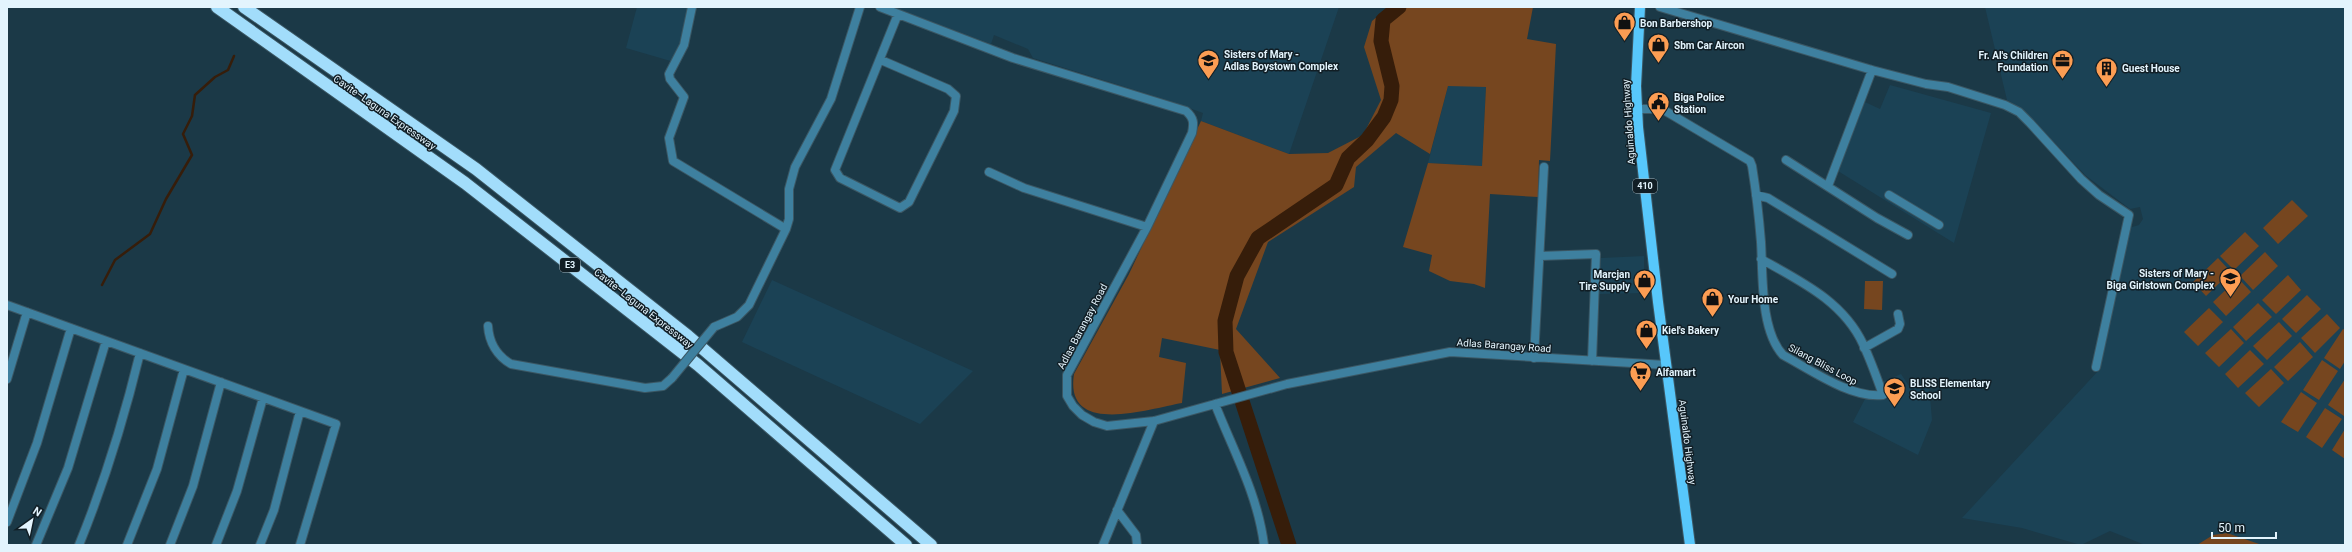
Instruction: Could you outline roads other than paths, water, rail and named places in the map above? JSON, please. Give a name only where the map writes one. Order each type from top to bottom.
[{"type":"highway","name":"Cavite–Laguna Expressway","points":[[217,7],[465,183],[528,232],[698,365],[906,545]]},
{"type":"highway","name":"Cavite–Laguna Expressway","points":[[244,7],[476,169],[694,341],[931,545]]},
{"type":"main road","name":"Aguinaldo Highway","points":[[1640,7],[1637,109],[1666,365],[1690,545]]},
{"type":"street","points":[[692,7],[684,45],[669,74],[670,80],[684,97],[669,138],[673,162],[786,229]]},
{"type":"street","points":[[488,326],[489,336],[498,354],[503,360],[511,364],[645,388],[663,386],[672,378],[714,327],[737,317],[749,305],[786,229],[789,219],[789,189],[795,167],[831,100],[860,7]]},
{"type":"street","name":"Adlas Barangay Road","points":[[880,7],[1013,58],[1186,111],[1192,116],[1194,124],[1192,133],[1147,227],[1067,375],[1067,396],[1073,406],[1082,415],[1094,422],[1107,426],[1154,421],[1250,393],[1450,352],[1666,365]]},
{"type":"street","points":[[1660,7],[1872,70],[1926,84],[1948,87],[2005,105],[2019,112],[2099,195],[2129,215],[2096,367]]},
{"type":"street","points":[[881,60],[948,89],[956,96],[954,111],[909,202],[900,208],[840,178],[835,173],[837,163],[881,60],[898,14]]},
{"type":"street","points":[[1828,186],[1872,70]]},
{"type":"street","points":[[1637,109],[1662,109],[1750,161],[1756,195],[1761,258]]},
{"type":"street","points":[[1786,160],[1877,218],[1908,235]]},
{"type":"street","points":[[1534,358],[1544,167]]},
{"type":"street","points":[[989,172],[1024,188],[1147,227]]},
{"type":"street","points":[[1756,195],[1768,198],[1892,274]]},
{"type":"street","points":[[1889,195],[1939,225]]},
{"type":"street","points":[[1540,256],[1596,254],[1592,361]]},
{"type":"street","name":"Silang Bliss Loop","points":[[1761,258],[1816,291],[1836,307],[1852,326],[1864,348],[1883,395],[1872,397],[1856,393],[1783,355],[1773,342],[1769,327],[1761,276],[1761,258]]},
{"type":"street","points":[[7,305],[336,424],[300,545]]},
{"type":"street","points":[[7,379],[27,312]]},
{"type":"street","points":[[1864,348],[1898,329],[1900,324],[1898,314]]},
{"type":"street","points":[[7,522],[37,443],[71,328]]},
{"type":"street","points":[[36,545],[68,468],[106,341]]},
{"type":"street","points":[[79,545],[103,485],[125,413],[140,353]]},
{"type":"street","points":[[127,545],[157,469],[184,369]]},
{"type":"street","points":[[170,545],[193,486],[221,382]]},
{"type":"street","points":[[216,545],[237,491],[263,398]]},
{"type":"street","points":[[1215,404],[1253,495],[1259,516],[1264,545]]},
{"type":"street","points":[[260,545],[274,510],[300,411]]},
{"type":"street","points":[[1103,545],[1154,421]]},
{"type":"street","points":[[1117,510],[1136,535],[1137,545]]},
{"type":"waterway","points":[[1289,545],[1226,352],[1225,321],[1237,276],[1258,238],[1336,185],[1348,158],[1367,140],[1384,117],[1391,100],[1392,86],[1381,41],[1383,20],[1399,7]]},
{"type":"waterway","points":[[102,285],[115,260],[150,234],[166,199],[192,155],[183,134],[192,116],[195,95],[215,77],[228,70],[234,56]]},
{"type":"place","name":"Bon Barbershop","points":[[1624,42]]},
{"type":"place","name":"Sbm Car Aircon","points":[[1658,64]]},
{"type":"place","name":"Sisters of Mary - Adlas Boystown Complex","points":[[1208,80]]},
{"type":"place","name":"Fr. Al's Children Foundation","points":[[2063,80]]},
{"type":"place","name":"Guest House","points":[[2106,88]]},
{"type":"place","name":"Biga Police Station","points":[[1659,122]]},
{"type":"place","name":"Sisters of Mary - Biga Girlstown Complex","points":[[2230,298]]},
{"type":"place","name":"Marcjan Tire Supply","points":[[1645,300]]},
{"type":"place","name":"Your Home","points":[[1712,318]]},
{"type":"place","name":"Kiel's Bakery","points":[[1647,350]]},
{"type":"place","name":"Alfamart","points":[[1641,392]]},
{"type":"place","name":"BLISS Elementary School","points":[[1895,408]]}]
